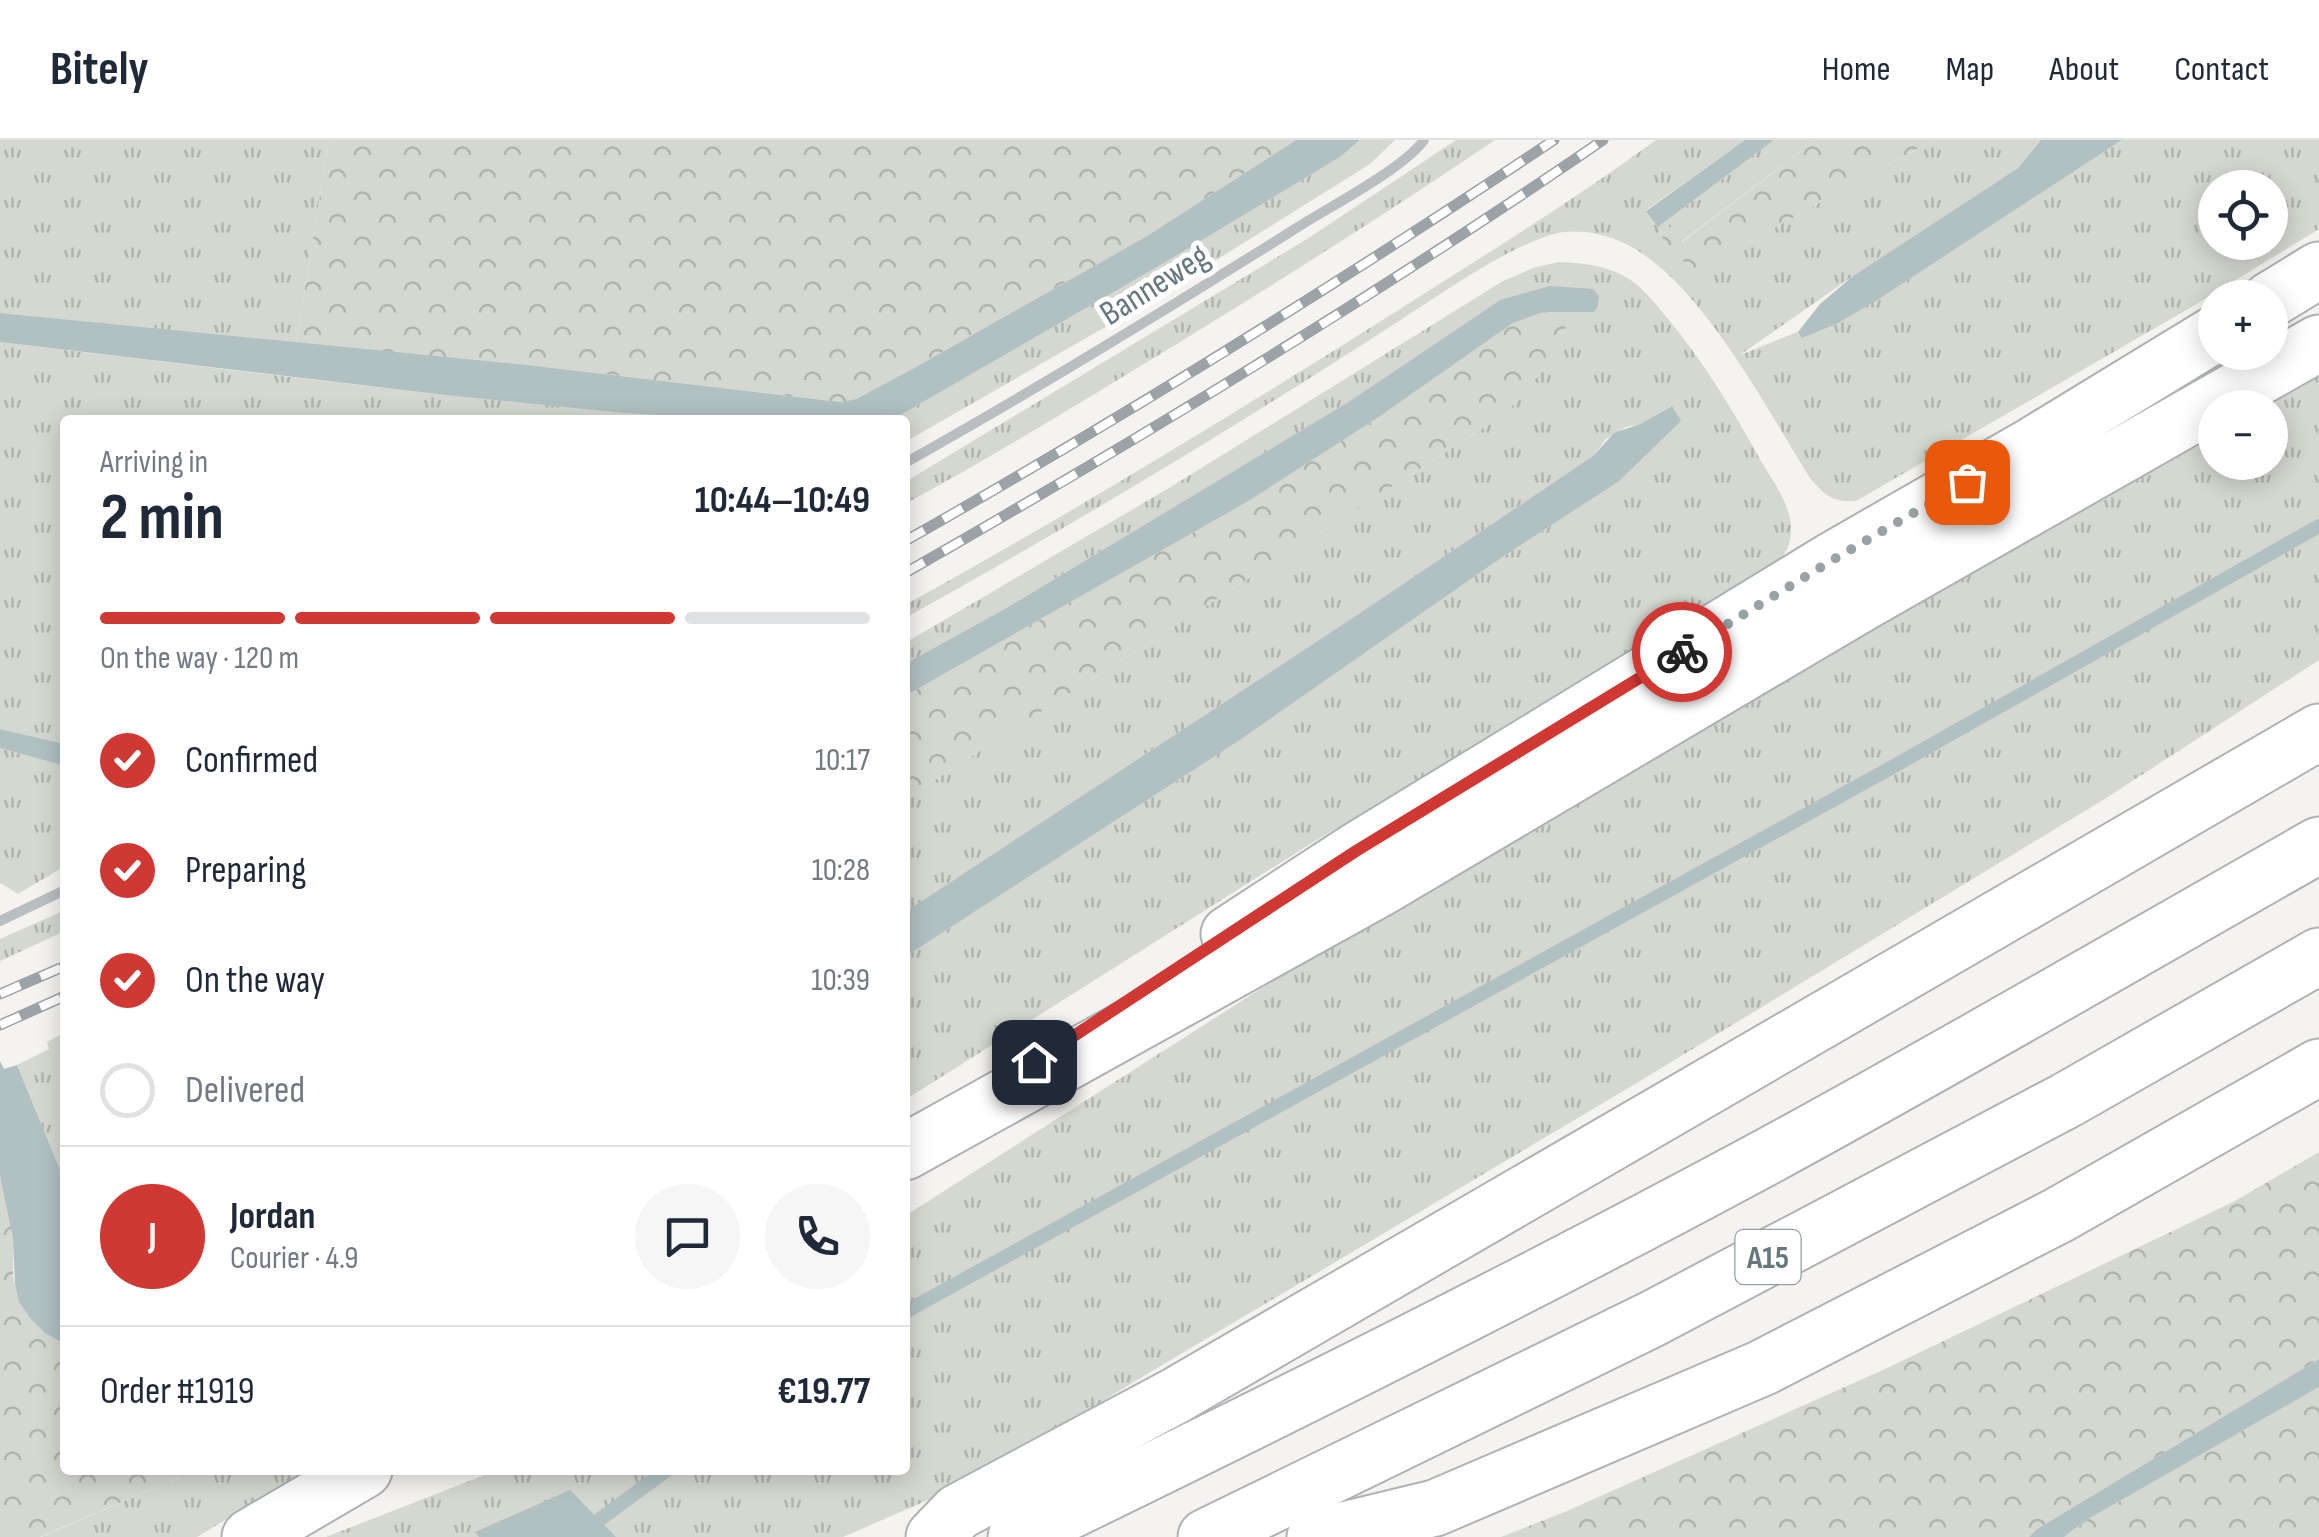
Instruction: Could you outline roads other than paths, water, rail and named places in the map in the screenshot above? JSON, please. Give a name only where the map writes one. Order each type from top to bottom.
[{"type":"main road","points":[[2288,289],[2319,270]]},
{"type":"main road","points":[[910,1146],[1372,841],[1836,558],[2198,344]]},
{"type":"main road","points":[[910,1146],[1377,890],[1864,602],[2319,344]]},
{"type":"main road","points":[[934,1537],[958,1512],[1175,1396],[2319,732]]},
{"type":"main road","name":"A15","points":[[1016,1537],[1604,1244],[1776,1152],[2319,845]]},
{"type":"main road","name":"A15","points":[[1206,1537],[1669,1310],[2066,1100],[2319,956]]},
{"type":"main road","points":[[1315,1537],[1435,1508],[1762,1368],[2059,1215],[2319,1067]]},
{"type":"main road","points":[[250,1537],[355,1475]]},
{"type":"street","name":"Banneweg","points":[[910,459],[1073,366],[1256,253],[1398,164],[1424,140]]},
{"type":"street","points":[[0,921],[60,892]]},
{"type":"waterway","points":[[910,1309],[1887,770],[2319,526]]},
{"type":"waterway","points":[[599,1520],[660,1475]]},
{"type":"railway","points":[[910,538],[1233,346],[1554,140]]},
{"type":"railway","points":[[910,570],[1258,364],[1603,140]]},
{"type":"railway","points":[[0,994],[60,968]]},
{"type":"railway","points":[[0,1025],[60,998]]}]
